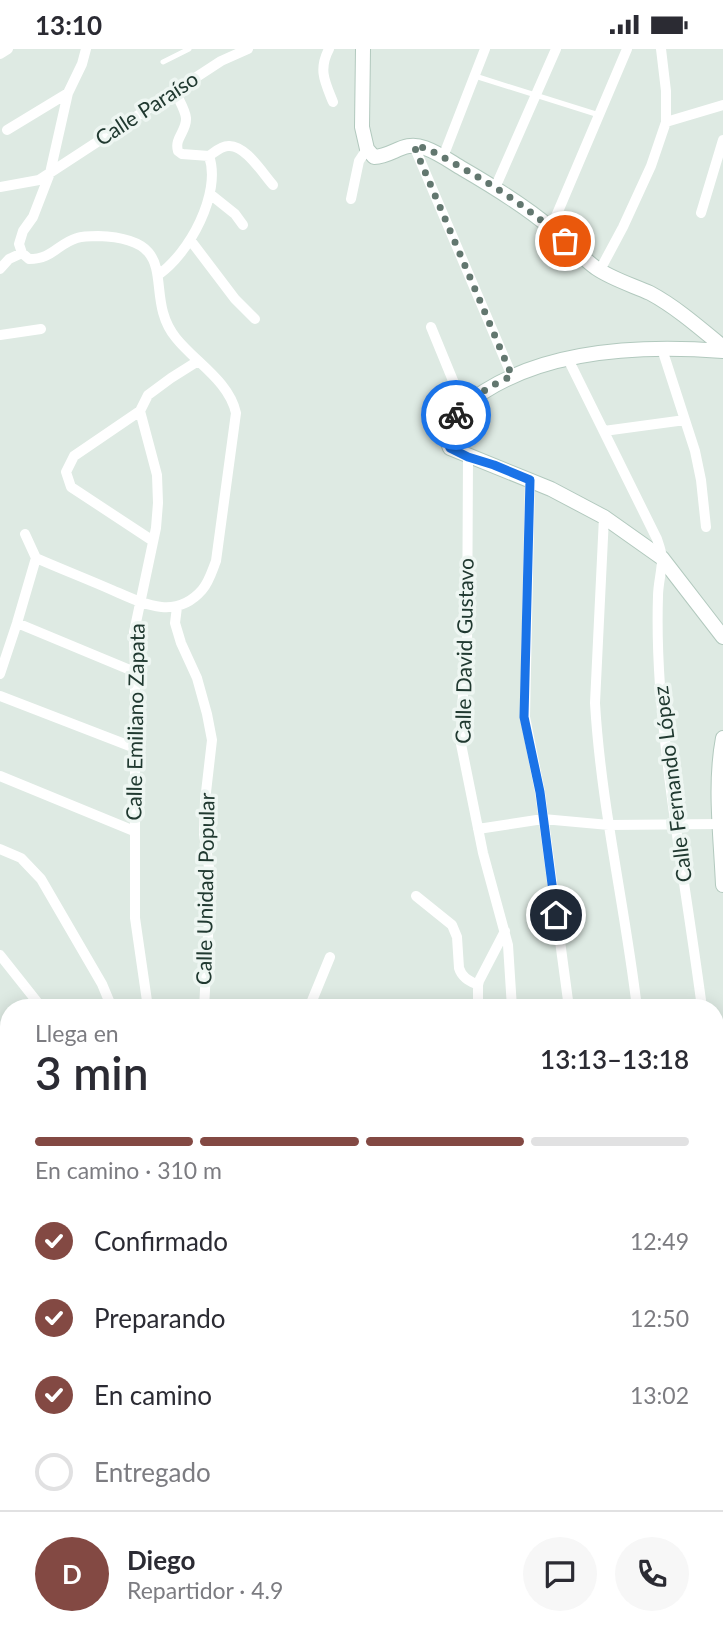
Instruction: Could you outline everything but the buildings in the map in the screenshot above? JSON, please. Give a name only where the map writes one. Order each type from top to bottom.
[{"type":"street","points":[[0,54],[8,49]]},
{"type":"street","points":[[36,558],[151,606],[177,607],[187,602],[202,590],[216,561],[236,413],[227,391],[167,326],[162,313],[158,275],[151,254],[145,248],[119,239],[99,236],[77,238],[42,259],[29,259],[22,253],[19,244],[23,231],[33,217],[50,173],[68,93],[86,49]]},
{"type":"street","name":"Calle Paraíso","points":[[0,187],[39,180],[221,61],[248,49]]},
{"type":"street","points":[[329,49],[323,62],[322,73],[333,102]]},
{"type":"street","points":[[363,49],[362,127],[371,153]]},
{"type":"street","points":[[443,157],[485,49]]},
{"type":"street","points":[[495,188],[556,49]]},
{"type":"street","points":[[551,228],[627,49]]},
{"type":"street","points":[[600,271],[651,166],[666,122],[661,49]]},
{"type":"street","points":[[175,91],[186,116],[177,140],[178,151],[182,154],[209,156],[220,148],[234,146],[248,154],[273,185]]},
{"type":"street","points":[[7,130],[68,93]]},
{"type":"street","points":[[666,122],[723,105]]},
{"type":"street","points":[[701,213],[723,140]]},
{"type":"street","points":[[371,153],[382,157],[400,148],[414,146],[426,148],[443,157],[495,188],[551,228],[600,271],[652,294],[691,321],[723,349]]},
{"type":"street","points":[[414,146],[512,376]]},
{"type":"street","points":[[351,199],[359,161],[371,153]]},
{"type":"street","points":[[158,275],[171,266],[191,241],[211,190],[209,156]]},
{"type":"street","points":[[210,194],[235,214],[243,225]]},
{"type":"street","points":[[191,241],[235,299],[255,319]]},
{"type":"street","points":[[0,269],[9,259],[22,253]]},
{"type":"street","points":[[430,327],[463,405]]},
{"type":"street","points":[[0,335],[41,329]]},
{"type":"street","points":[[662,349],[695,451],[706,527]]},
{"type":"street","points":[[723,349],[628,350],[568,359],[529,369],[503,380],[463,405],[447,428],[446,439],[450,448],[468,457],[530,480],[604,517],[662,558],[723,637]]},
{"type":"street","points":[[568,359],[657,538],[662,558]]},
{"type":"street","points":[[153,541],[71,487],[66,472],[74,456],[140,411],[148,395],[198,361]]},
{"type":"street","name":"Calle Emiliano Zapata","points":[[140,411],[157,475],[158,503],[156,528],[134,632],[135,918],[147,999]]},
{"type":"street","points":[[604,431],[684,420]]},
{"type":"street","name":"Calle David Gustavo","points":[[468,457],[467,651],[461,744],[483,853],[508,945],[511,999]]},
{"type":"street","points":[[530,480],[524,717],[540,792],[568,999]]},
{"type":"street","points":[[604,517],[596,726],[636,999]]},
{"type":"street","points":[[0,674],[36,558],[25,534]]},
{"type":"street","name":"Calle Fernando López","points":[[662,558],[657,616],[660,685],[675,824],[701,999]]},
{"type":"street","name":"Calle Unidad Popular","points":[[177,607],[175,623],[197,678],[212,740],[204,834],[211,881],[205,999]]},
{"type":"street","points":[[18,623],[135,672]]},
{"type":"street","points":[[0,696],[135,748]]},
{"type":"street","points":[[723,738],[719,783],[723,885]]},
{"type":"street","points":[[0,776],[134,831]]},
{"type":"street","points":[[478,829],[543,819],[610,825],[720,824]]},
{"type":"street","points":[[0,849],[22,858],[41,879],[108,999]]},
{"type":"street","points":[[416,896],[452,925],[457,937],[461,973],[478,985]]},
{"type":"street","points":[[478,999],[478,985],[505,930]]},
{"type":"street","points":[[0,955],[35,999]]},
{"type":"street","points":[[313,999],[330,957]]},
{"type":"lane","points":[[163,62],[189,49]]},
{"type":"lane","points":[[475,76],[599,115]]},
{"type":"way so far","points":[[456,415],[463,405],[512,376],[414,146],[426,148],[495,188],[565,241]]},
{"type":"route","points":[[456,415],[447,428],[446,439],[450,448],[530,480],[524,717],[540,792],[556,915]]}]
